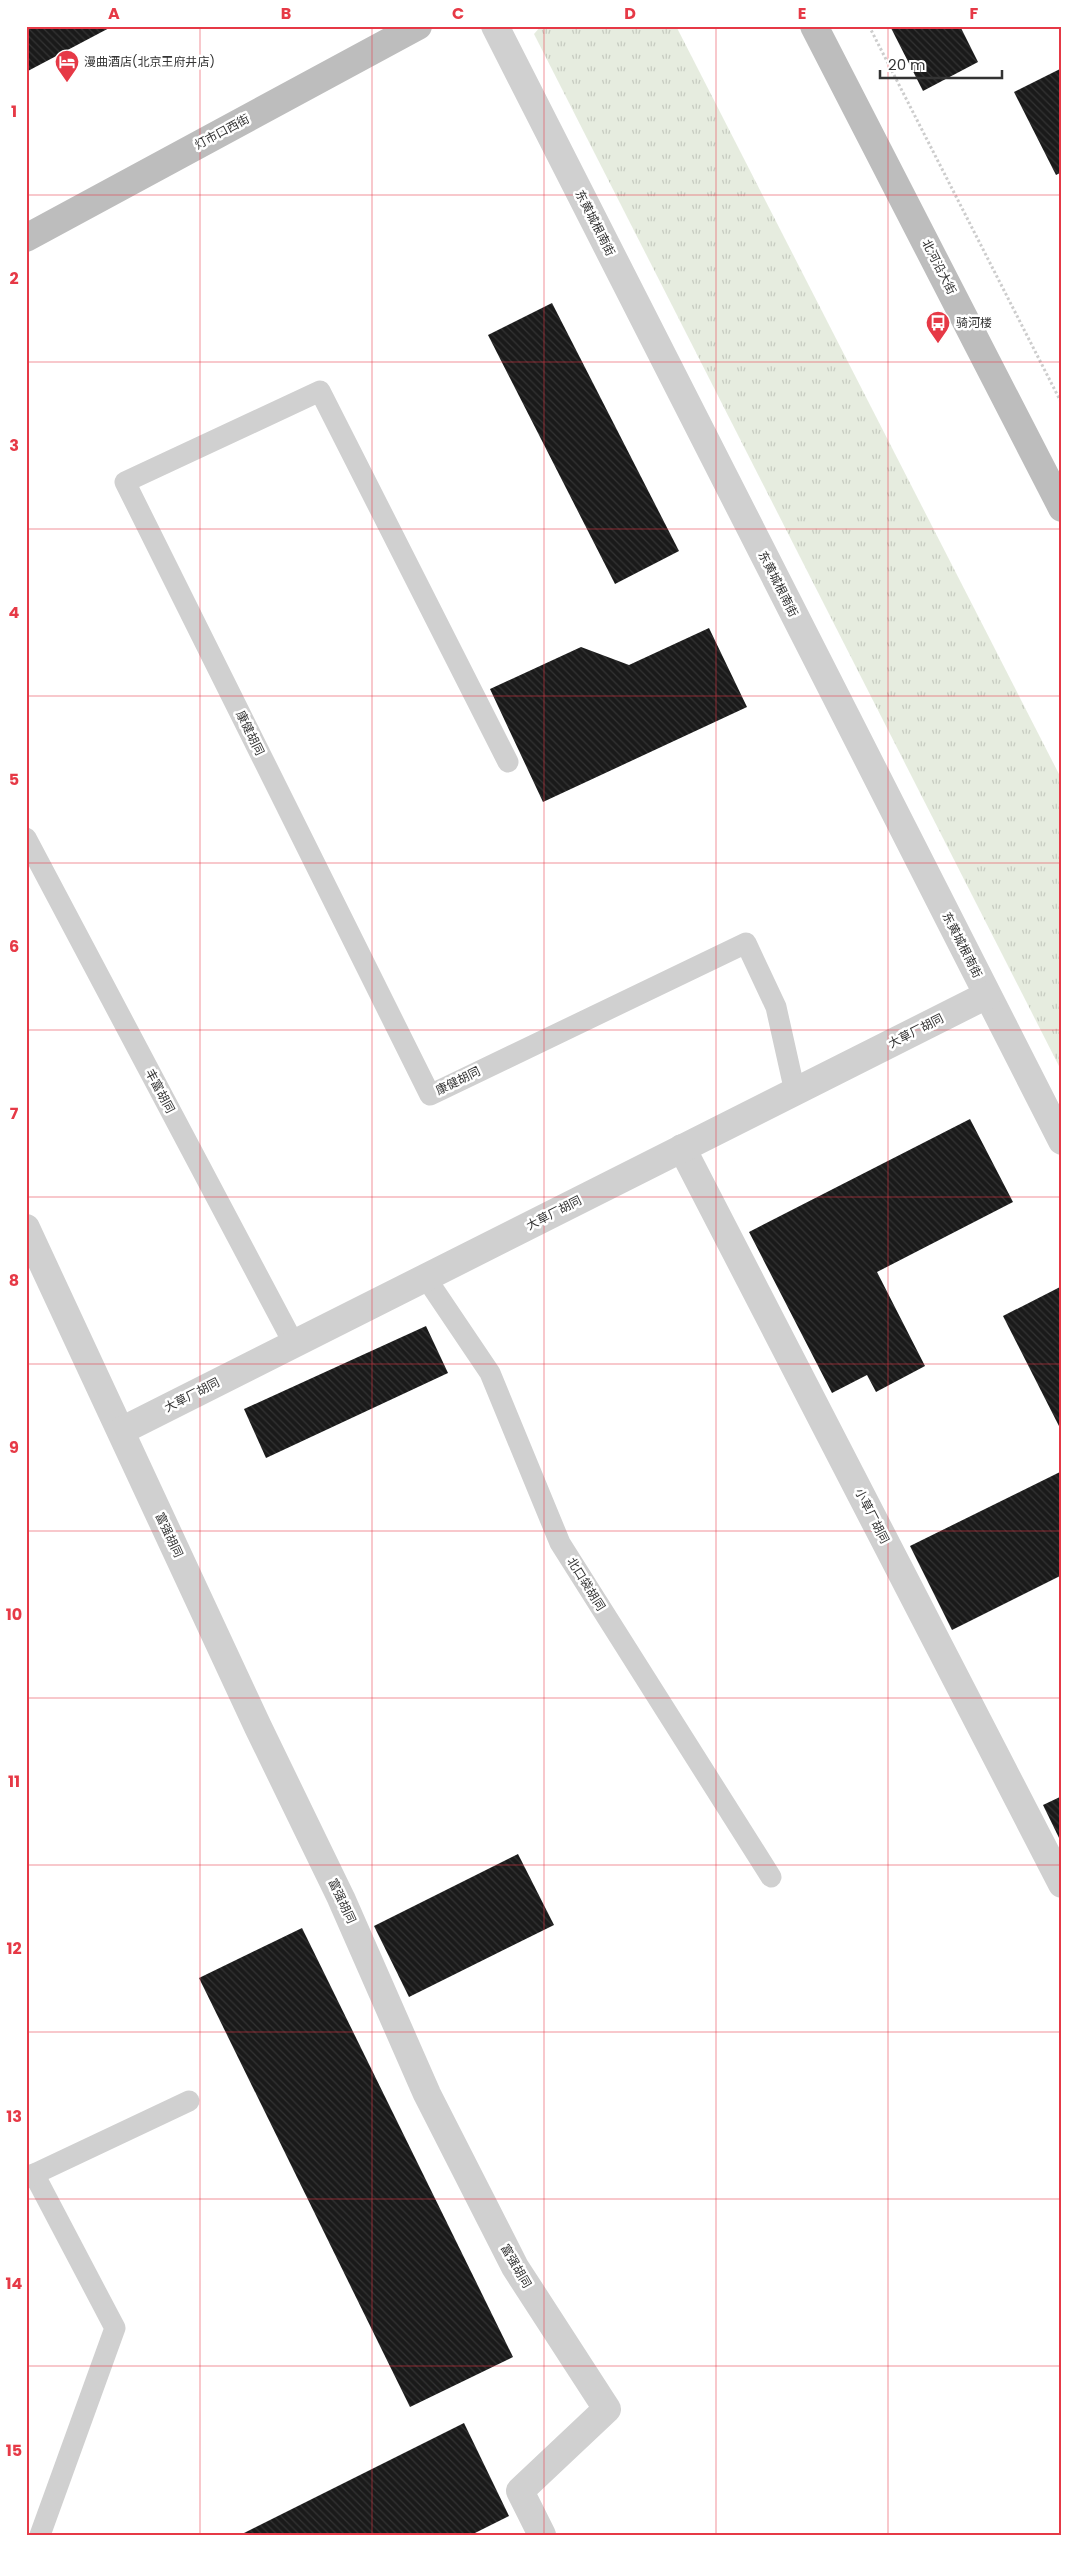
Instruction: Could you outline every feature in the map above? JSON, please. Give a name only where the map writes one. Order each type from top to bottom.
[{"type":"main road","name":"灯市口西街","points":[[26,238],[418,26]]},
{"type":"main road","name":"北河沿大街","points":[[814,26],[1062,508]]},
{"type":"street","name":"东黄城根南街","points":[[495,26],[1062,1141]]},
{"type":"street","name":"大草厂胡同","points":[[121,1432],[987,995]]},
{"type":"street","name":"小草厂胡同","points":[[682,1148],[1062,1884]]},
{"type":"street","name":"富强胡同","points":[[26,1228],[254,1718],[341,1898],[427,2094],[515,2267],[607,2409],[520,2491],[542,2535]]},
{"type":"lane","name":"康健胡同","points":[[508,762],[320,390],[125,482],[430,1095],[746,943],[776,1007],[795,1092]]},
{"type":"lane","name":"丰富胡同","points":[[26,838],[294,1344]]},
{"type":"lane","name":"北口袋胡同","points":[[426,1278],[490,1372],[560,1543],[771,1877]]},
{"type":"lane","points":[[40,2535],[114,2328],[30,2176],[190,2101]]},
{"type":"path","points":[[870,26],[1062,404]]},
{"type":"green space","points":[[541,26],[676,26],[1062,780],[1062,1072],[534,34]]},
{"type":"building","points":[[26,26],[113,26],[26,72]]},
{"type":"building","points":[[890,26],[960,26],[978,62],[923,91]]},
{"type":"building","points":[[1062,68],[1062,172],[1056,175],[1014,92]]},
{"type":"building","points":[[552,303],[679,551],[615,584],[488,335]]},
{"type":"building","points":[[709,628],[747,707],[543,802],[490,689],[581,647],[629,665]]},
{"type":"building","points":[[970,1119],[1013,1202],[877,1272],[925,1366],[876,1392],[867,1375],[832,1393],[749,1232]]},
{"type":"building","points":[[1062,1286],[1062,1432],[1003,1316]]},
{"type":"building","points":[[426,1326],[448,1373],[266,1458],[244,1409]]},
{"type":"building","points":[[1062,1471],[1062,1575],[952,1630],[910,1546]]},
{"type":"building","points":[[1062,1796],[1062,1844],[1043,1805]]},
{"type":"building","points":[[518,1854],[554,1925],[409,1997],[374,1926]]},
{"type":"building","points":[[302,1928],[513,2357],[410,2407],[199,1978]]},
{"type":"building","points":[[464,2423],[509,2516],[471,2535],[240,2535]]},
{"type":"place","name":"漫曲酒店(北京王府井店)","points":[[67,83]]},
{"type":"place","name":"骑河楼","points":[[938,344]]}]
